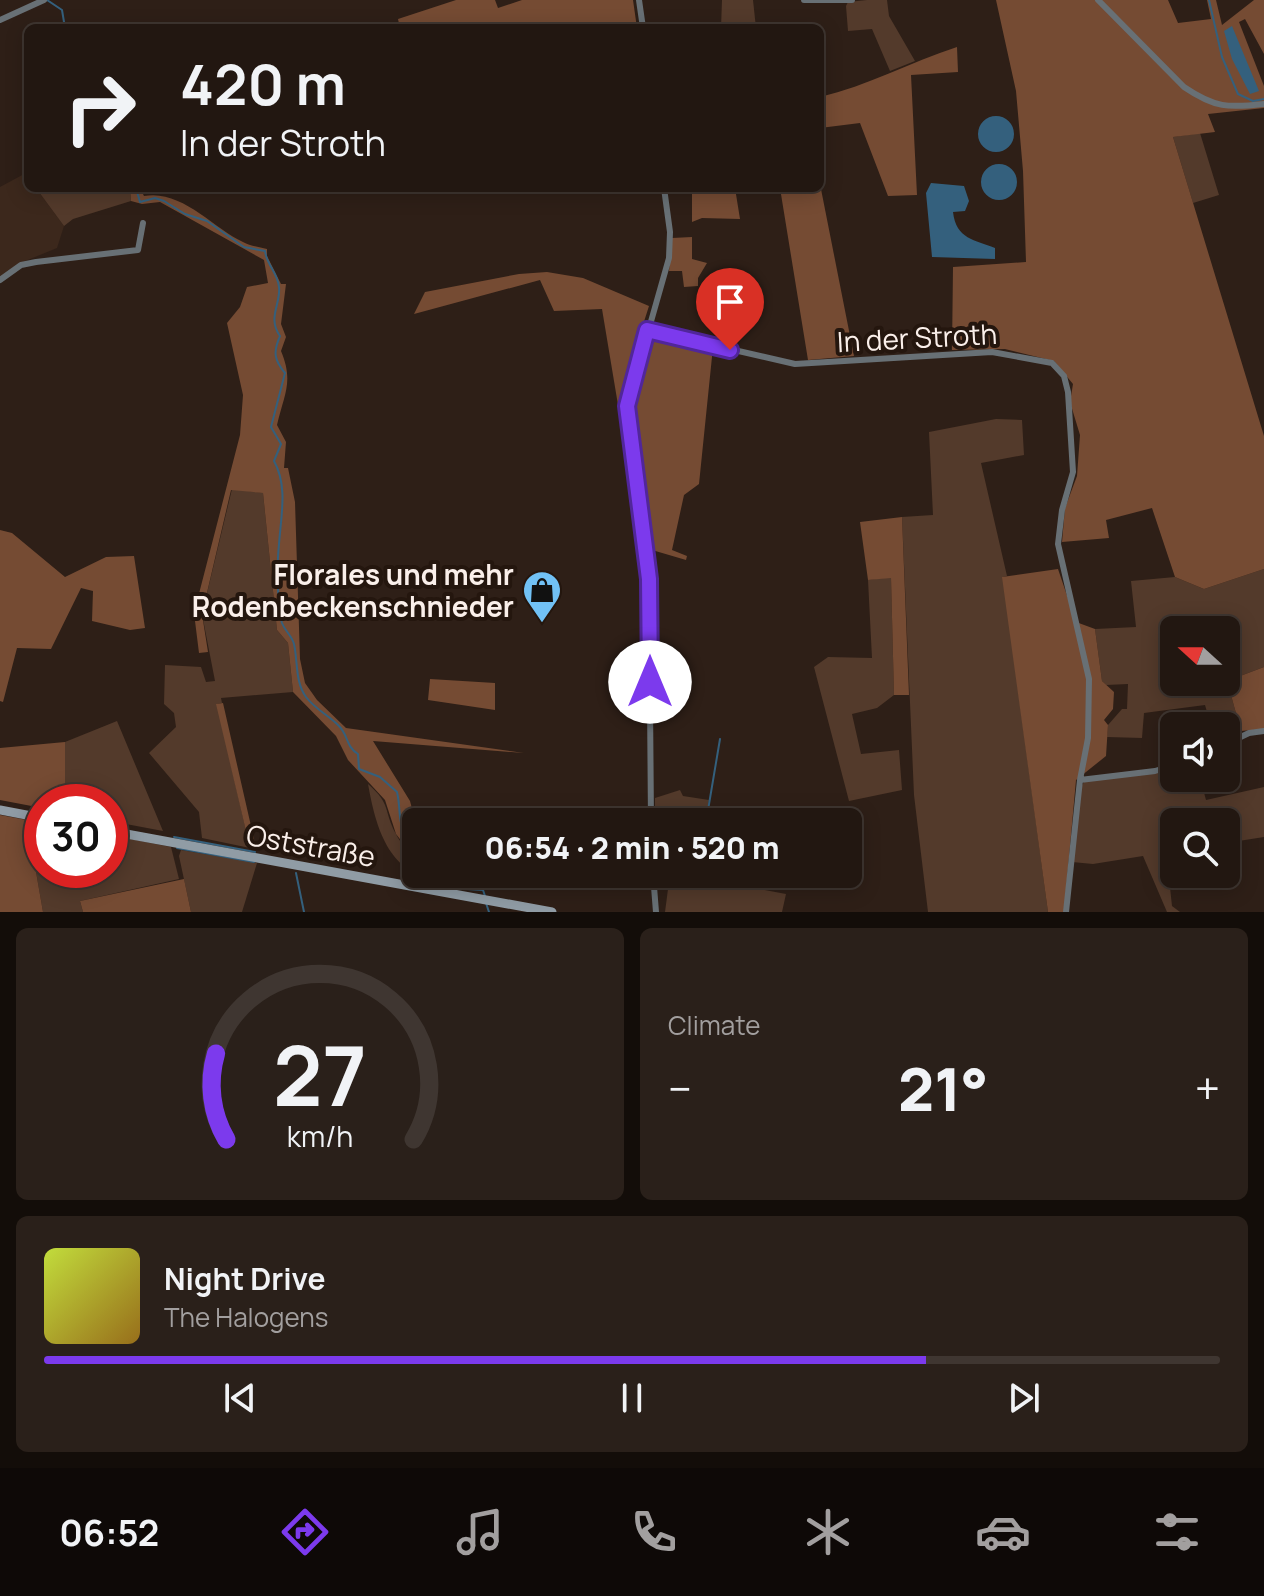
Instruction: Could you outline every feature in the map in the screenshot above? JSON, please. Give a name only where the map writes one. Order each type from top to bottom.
[{"type":"main road","points":[[0,810],[24,815]]},
{"type":"main road","name":"Oststraße","points":[[128,834],[552,912]]},
{"type":"street","points":[[0,20],[44,0]]},
{"type":"street","points":[[639,0],[642,24]]},
{"type":"street","points":[[804,0],[852,0]]},
{"type":"street","points":[[1098,0],[1184,87],[1198,96],[1228,108],[1264,104]]},
{"type":"street","points":[[651,808],[649,579],[627,406],[669,258],[664,192]]},
{"type":"street","points":[[0,280],[21,265],[138,250],[143,223]]},
{"type":"street","name":"In der Stroth","points":[[647,330],[795,364],[992,352],[1052,363],[1058,369],[1064,376],[1068,392],[1074,460],[1058,544],[1089,679],[1088,738],[1080,780]]},
{"type":"street","points":[[1240,737],[1264,731]]},
{"type":"street","points":[[1066,912],[1080,780],[1160,769]]},
{"type":"street","points":[[654,888],[656,912]]},
{"type":"shaded area","points":[[456,0],[495,0],[498,8],[522,0],[633,0],[636,24],[399,24],[398,19]]},
{"type":"shaded area","points":[[722,0],[753,0],[756,24],[721,24]]},
{"type":"shaded area","points":[[887,0],[889,16],[915,61],[890,71],[872,29],[848,31],[848,2]]},
{"type":"shaded area","points":[[996,0],[1168,0],[1178,23],[1211,19],[1207,0],[1216,0],[1222,25],[1254,0],[1264,0],[1264,54],[1245,19],[1239,22],[1264,86],[1264,108],[1208,114],[1215,132],[1173,137],[1264,436],[1264,569],[1204,589],[1175,577],[1152,508],[1106,520],[1109,538],[1062,542],[1065,508],[1077,476],[1080,435],[1070,402],[1073,384],[1054,361],[1005,349],[952,350],[953,267],[1026,262],[1016,91]]},
{"type":"shaded area","points":[[957,47],[958,72],[911,75],[917,195],[888,196],[860,123],[824,128],[824,96]]},
{"type":"shaded area","points":[[1200,133],[1219,195],[1193,203],[1173,137]]},
{"type":"shaded area","points":[[24,174],[24,192],[39,192],[64,226],[57,248],[18,264],[0,278],[0,187]]},
{"type":"shaded area","points":[[39,192],[130,192],[131,201],[73,219],[64,226]]},
{"type":"shaded area","points":[[130,192],[171,198],[243,242],[267,249],[267,256],[281,284],[286,284],[281,324],[286,337],[281,351],[287,380],[277,425],[286,442],[284,468],[288,468],[295,502],[300,659],[305,683],[317,700],[346,728],[524,753],[373,741],[410,801],[412,808],[402,808],[402,842],[396,834],[385,800],[348,760],[336,736],[293,692],[288,643],[277,630],[263,493],[231,490],[202,614],[208,652],[199,653],[194,613],[240,435],[243,395],[227,323],[240,307],[247,287],[268,283],[264,260],[160,202],[142,204],[131,201]]},
{"type":"shaded area","points":[[736,192],[740,219],[702,218],[692,222],[692,193]]},
{"type":"shaded area","points":[[781,192],[822,192],[854,356],[808,360]]},
{"type":"shaded area","points":[[692,237],[692,259],[707,263],[698,278],[698,286],[684,287],[682,271],[669,271],[672,238]]},
{"type":"shaded area","points":[[547,272],[583,278],[649,306],[641,331],[713,347],[699,484],[684,495],[672,550],[687,556],[686,560],[652,550],[634,429],[619,411],[602,309],[554,311],[540,280],[414,314],[425,292],[519,274]]},
{"type":"shaded area","points":[[996,419],[1022,420],[1024,455],[981,463],[1007,576],[1003,577],[1048,912],[928,912],[914,795],[902,517],[933,515],[929,432]]},
{"type":"shaded area","points":[[232,489],[263,493],[277,630],[288,643],[293,692],[221,698],[222,703],[217,704],[250,848],[202,838],[199,812],[149,753],[176,727],[174,713],[164,704],[165,665],[201,667],[206,682],[215,681],[202,614]]},
{"type":"shaded area","points":[[902,517],[909,695],[894,695],[891,578],[868,580],[860,522]]},
{"type":"shaded area","points":[[0,530],[12,533],[65,577],[106,557],[134,556],[145,628],[130,630],[92,621],[93,591],[81,588],[51,649],[17,648],[3,702],[0,701]]},
{"type":"shaded area","points":[[1058,569],[1076,622],[1095,629],[1102,681],[1114,692],[1113,709],[1104,720],[1108,725],[1106,756],[1076,780],[1064,912],[1048,912],[1002,577]]},
{"type":"shaded area","points":[[1264,569],[1264,667],[1240,676],[1240,616],[1160,616],[1160,696],[1231,696],[1236,712],[1207,712],[1205,705],[1144,713],[1142,738],[1107,737],[1108,725],[1122,709],[1127,709],[1128,684],[1106,685],[1102,681],[1095,629],[1136,627],[1131,581],[1175,577],[1204,589]]},
{"type":"shaded area","points":[[891,577],[894,695],[877,708],[852,714],[861,754],[899,750],[902,790],[849,801],[814,667],[828,657],[872,658],[868,580]]},
{"type":"shaded area","points":[[1264,667],[1264,729],[1241,731],[1240,712],[1236,712],[1231,696],[1240,696],[1240,676]]},
{"type":"shaded area","points":[[430,679],[495,683],[495,710],[428,700]]},
{"type":"shaded area","points":[[223,703],[256,848],[250,848],[216,704]]},
{"type":"shaded area","points":[[117,721],[163,831],[128,824],[128,784],[65,784],[65,742]]},
{"type":"shaded area","points":[[65,742],[65,784],[24,784],[24,805],[0,800],[0,748]]},
{"type":"shaded area","points":[[1160,769],[1160,792],[1204,792],[1206,800],[1264,787],[1264,837],[1240,841],[1240,808],[1160,808],[1160,888],[1170,888],[1172,906],[1180,912],[1167,912],[1143,856],[1093,864],[1072,862],[1084,782]]},
{"type":"shaded area","points":[[368,784],[384,803],[402,844],[402,863],[387,846],[375,816]]},
{"type":"shaded area","points":[[680,790],[683,796],[709,800],[708,808],[655,808],[655,798]]},
{"type":"shaded area","points":[[0,815],[24,819],[24,888],[39,888],[43,912],[0,912]]},
{"type":"shaded area","points":[[128,839],[171,847],[179,879],[80,901],[83,912],[43,912],[39,888],[128,888]]},
{"type":"shaded area","points":[[181,850],[257,863],[242,912],[191,912],[179,856]]},
{"type":"shaded area","points":[[184,879],[191,912],[83,912],[80,901]]},
{"type":"shaded area","points":[[668,888],[755,888],[786,894],[782,912],[665,912]]},
{"type":"water","points":[[1232,26],[1259,91],[1250,94],[1232,59],[1224,31]]},
{"type":"water","points":[[996,116],[1009,121],[1014,134],[1009,147],[996,152],[983,147],[978,134],[983,121]]},
{"type":"water","points":[[999,164],[1012,169],[1017,182],[1012,195],[999,200],[986,195],[981,182],[986,169]]},
{"type":"water","points":[[931,183],[964,186],[969,201],[965,211],[953,212],[955,221],[962,233],[995,248],[995,259],[932,257],[926,193]]},
{"type":"waterway","points":[[47,0],[62,10],[64,24]]},
{"type":"waterway","points":[[1209,0],[1222,57],[1238,94],[1253,101],[1264,99]]},
{"type":"waterway","points":[[137,192],[140,202],[155,198],[164,201],[185,214],[207,221],[244,247],[265,251],[277,277],[279,293],[275,323],[280,336],[276,356],[285,373],[271,427],[281,444],[274,461],[282,491],[278,552],[282,623],[294,644],[302,691],[341,729],[351,748],[358,754],[359,769],[380,777],[397,792],[402,827]]},
{"type":"waterway","points":[[708,808],[720,739]]},
{"type":"waterway","points":[[174,837],[255,852]]},
{"type":"waterway","points":[[177,848],[254,862]]},
{"type":"waterway","points":[[296,873],[304,912]]},
{"type":"waterway","points":[[466,888],[483,890],[485,896]]},
{"type":"waterway","points":[[486,903],[489,912]]},
{"type":"place","name":"Florales und mehr Rodenbeckenschnieder","points":[[542,624]]},
{"type":"route","points":[[650,682],[649,579],[627,406],[647,330],[730,350]]}]
